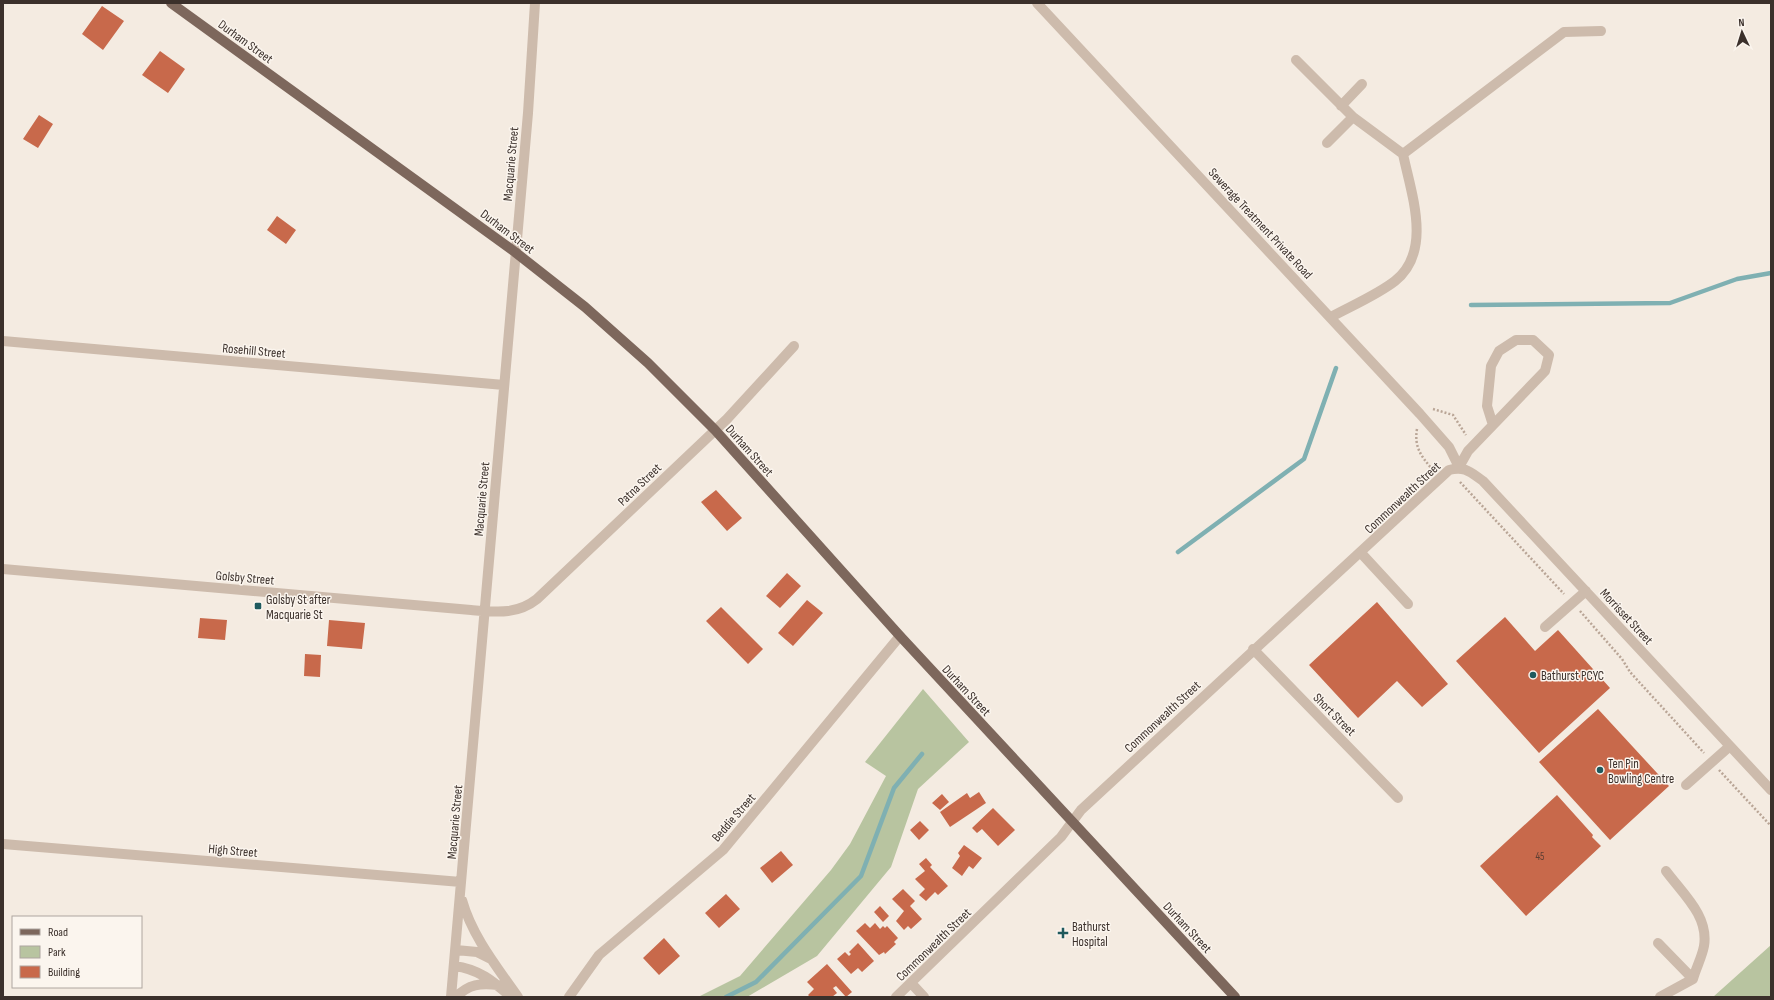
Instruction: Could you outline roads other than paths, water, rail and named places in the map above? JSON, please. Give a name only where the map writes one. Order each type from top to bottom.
[{"type":"main road","name":"Durham Street","points":[[171,3],[515,252],[586,307],[648,363],[715,430],[900,636],[1235,997]]},
{"type":"street","name":"Macquarie Street","points":[[451,997],[528,113],[535,3]]},
{"type":"street","name":"Sewerage Treatment Private Road","points":[[1037,3],[1331,317],[1450,447],[1454,469]]},
{"type":"street","points":[[1403,154],[1564,32],[1601,31]]},
{"type":"street","points":[[1296,60],[1352,117],[1403,154],[1415,218],[1417,246],[1411,262],[1396,280],[1331,317]]},
{"type":"street","points":[[1341,106],[1362,84]]},
{"type":"street","points":[[1327,143],[1352,117]]},
{"type":"street","name":"Commonwealth Street","points":[[896,997],[1061,837],[1081,810],[1252,649],[1360,553],[1439,479],[1454,469],[1468,451],[1545,372],[1549,355],[1533,340],[1516,340],[1499,351],[1491,366],[1487,406],[1493,425]]},
{"type":"street","name":"Rosehill Street","points":[[3,341],[504,385]]},
{"type":"street","name":"Patna Street","points":[[485,611],[516,611],[537,600],[715,430],[794,346]]},
{"type":"street","name":"Morrisset Street","points":[[1454,469],[1468,470],[1483,481],[1771,790]]},
{"type":"street","points":[[1360,553],[1408,604]]},
{"type":"street","name":"Golsby Street","points":[[3,570],[485,611]]},
{"type":"street","points":[[1545,627],[1586,591]]},
{"type":"street","name":"Beddie Street","points":[[569,997],[599,955],[723,850],[900,636]]},
{"type":"street","name":"Short Street","points":[[1252,649],[1398,798]]},
{"type":"street","points":[[1686,785],[1730,746]]},
{"type":"street","name":"High Street","points":[[3,844],[461,887]]},
{"type":"street","points":[[1660,997],[1693,979],[1704,948],[1705,934],[1701,916],[1666,871]]},
{"type":"street","points":[[461,887],[471,924],[518,997]]},
{"type":"street","points":[[1658,943],[1693,979]]},
{"type":"street","points":[[456,950],[477,952],[493,960]]},
{"type":"street","points":[[454,966],[480,972],[511,997]]},
{"type":"street","points":[[911,983],[924,997]]},
{"type":"street","points":[[456,997],[467,987],[474,984],[498,985]]},
{"type":"waterway","points":[[1471,305],[1670,303],[1737,279],[1771,273]]},
{"type":"waterway","points":[[1178,552],[1304,459],[1336,368]]},
{"type":"waterway","points":[[726,997],[756,982],[861,876],[894,788],[922,754]]},
{"type":"place","name":"Golsby St after Macquarie St","points":[[258,606]]},
{"type":"place","name":"Bathurst PCYC","points":[[1533,675]]},
{"type":"place","name":"Ten Pin Bowling Centre","points":[[1600,770]]},
{"type":"place","name":"Bathurst Hospital","points":[[1063,933]]}]
